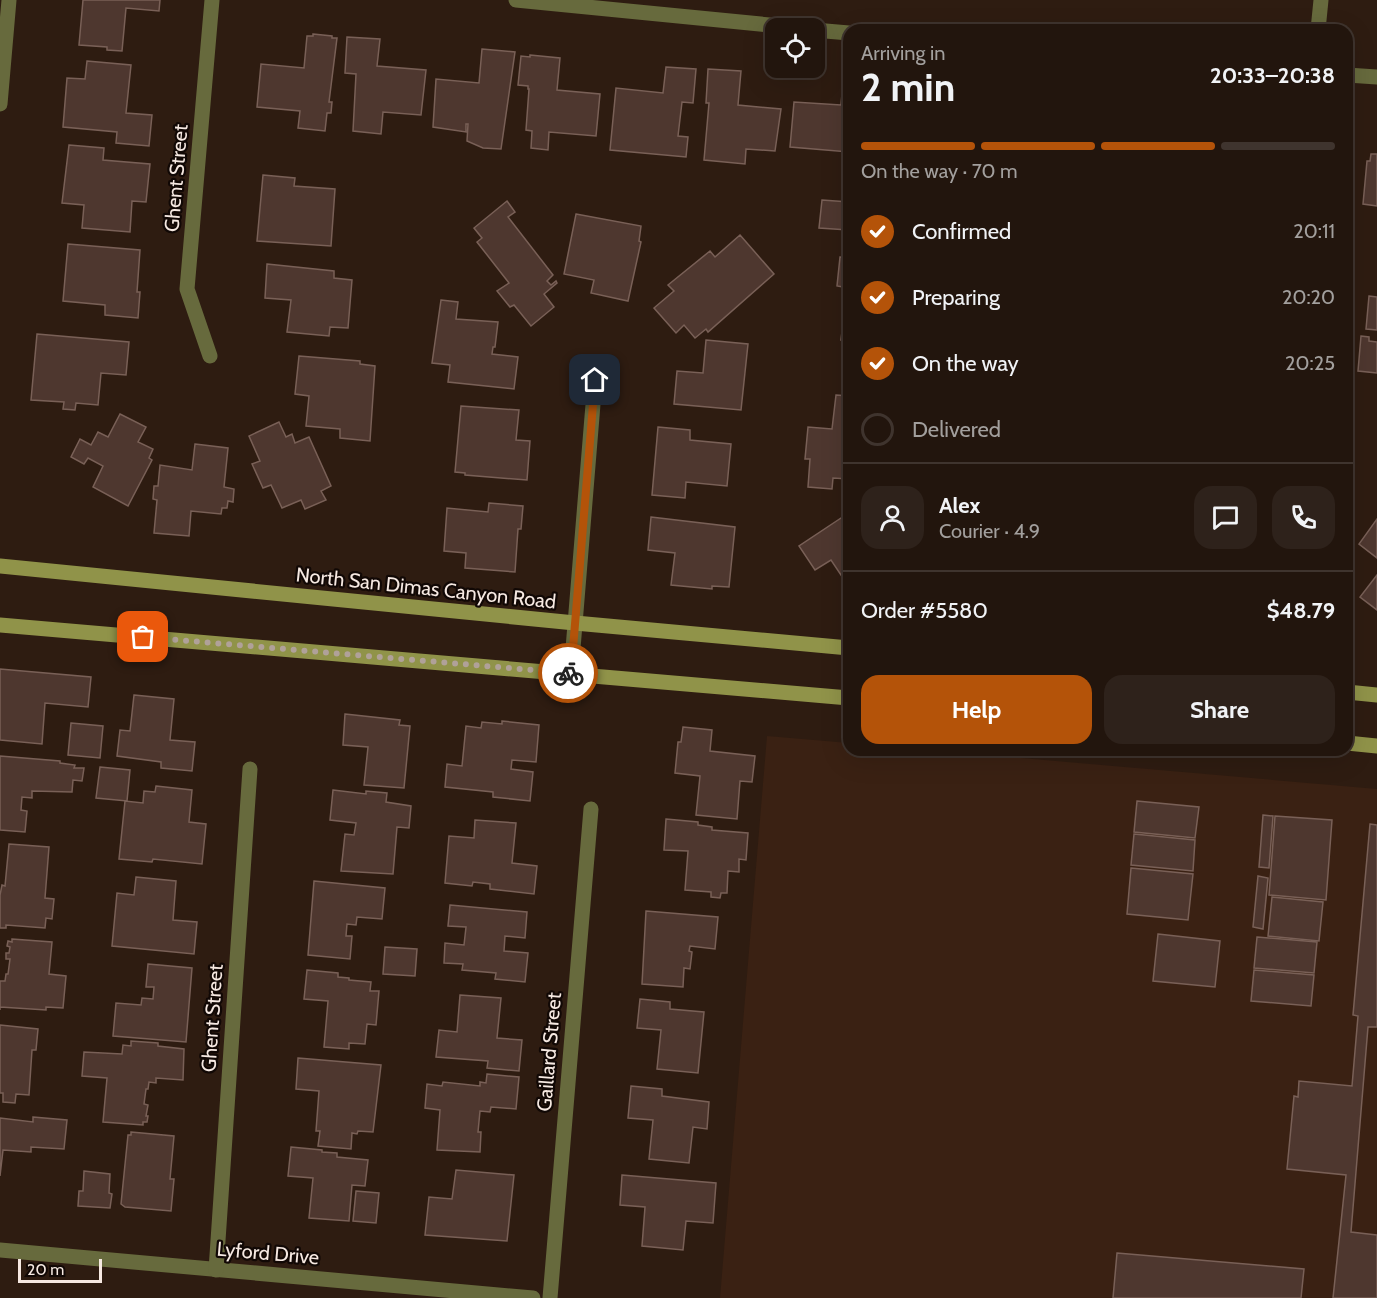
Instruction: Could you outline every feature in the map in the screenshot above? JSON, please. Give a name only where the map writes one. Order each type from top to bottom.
[{"type":"main road","name":"North San Dimas Canyon Road","points":[[0,566],[843,647]]},
{"type":"main road","points":[[0,625],[843,697]]},
{"type":"main road","points":[[1353,693],[1377,695]]},
{"type":"main road","points":[[1353,744],[1377,746]]},
{"type":"street","points":[[0,104],[9,0]]},
{"type":"street","name":"Ghent Street","points":[[210,356],[187,289],[212,0]]},
{"type":"street","points":[[516,0],[765,24]]},
{"type":"street","points":[[1319,24],[1321,0]]},
{"type":"street","points":[[825,31],[843,32]]},
{"type":"street","points":[[1353,75],[1377,77]]},
{"type":"street","points":[[571,673],[595,380]]},
{"type":"street","name":"Ghent Street","points":[[216,1270],[250,769]]},
{"type":"street","name":"Gaillard Street","points":[[550,1298],[591,809]]},
{"type":"street","name":"Lyford Drive","points":[[0,1250],[532,1298]]},
{"type":"shaded area","points":[[767,736],[843,742],[843,756],[998,756],[1377,789],[1377,1298],[720,1298]]},
{"type":"building","points":[[83,0],[160,0],[159,11],[126,8],[122,51],[107,50],[107,47],[79,45]]},
{"type":"building","points":[[313,34],[337,38],[329,102],[332,102],[331,113],[327,113],[325,131],[298,128],[300,111],[257,107],[261,64],[304,68],[307,36],[313,36]]},
{"type":"building","points":[[347,37],[380,39],[377,66],[426,70],[421,115],[383,112],[381,134],[353,131],[356,74],[345,73]]},
{"type":"building","points":[[482,49],[515,52],[501,149],[483,148],[467,141],[468,124],[466,124],[466,132],[433,127],[436,79],[479,83]]},
{"type":"building","points":[[530,55],[560,58],[557,90],[600,94],[596,136],[549,132],[548,150],[531,148],[532,131],[526,130],[529,89],[528,86],[518,85],[521,56],[530,57]]},
{"type":"building","points":[[87,61],[131,65],[126,113],[152,115],[149,146],[116,143],[117,132],[63,127],[67,78],[85,79]]},
{"type":"building","points":[[666,67],[696,69],[693,103],[682,102],[678,136],[688,137],[686,157],[610,150],[616,88],[663,93]]},
{"type":"building","points":[[708,69],[741,71],[738,105],[781,109],[775,151],[746,149],[745,164],[704,160],[709,103],[706,103]]},
{"type":"building","points":[[843,82],[843,151],[790,147],[794,102],[841,105]]},
{"type":"building","points":[[69,145],[104,148],[103,160],[150,164],[146,202],[132,201],[130,232],[82,228],[84,205],[62,203]]},
{"type":"building","points":[[1371,154],[1377,154],[1377,206],[1363,204],[1367,161],[1370,161]]},
{"type":"building","points":[[263,175],[295,178],[294,186],[335,189],[331,246],[257,241]]},
{"type":"building","points":[[822,200],[843,202],[843,230],[819,228]]},
{"type":"building","points":[[507,201],[515,212],[508,217],[553,275],[547,281],[551,285],[556,281],[557,283],[544,294],[554,307],[531,326],[514,305],[510,307],[497,291],[509,283],[477,242],[482,238],[474,228]]},
{"type":"building","points":[[576,214],[641,226],[639,241],[641,242],[628,301],[591,293],[594,280],[564,274]]},
{"type":"building","points":[[740,235],[774,274],[708,332],[706,329],[695,338],[684,325],[676,333],[654,308],[674,291],[668,285],[710,251],[715,257]]},
{"type":"building","points":[[68,244],[140,250],[138,318],[105,315],[105,305],[63,301]]},
{"type":"building","points":[[840,257],[843,257],[843,287],[837,286]]},
{"type":"building","points":[[267,264],[334,271],[334,278],[352,280],[348,328],[330,327],[329,336],[287,332],[291,300],[265,298]]},
{"type":"building","points":[[1369,296],[1377,297],[1377,330],[1366,329]]},
{"type":"building","points":[[441,300],[458,302],[456,319],[498,322],[492,354],[518,357],[514,389],[448,382],[450,365],[432,363]]},
{"type":"building","points":[[37,334],[129,342],[126,375],[101,373],[98,405],[76,403],[75,410],[63,409],[64,402],[31,400]]},
{"type":"building","points":[[1361,336],[1369,337],[1369,341],[1377,342],[1377,373],[1358,371]]},
{"type":"building","points":[[706,340],[748,344],[741,410],[674,404],[677,371],[703,373]]},
{"type":"building","points":[[299,356],[360,361],[360,364],[375,366],[370,441],[340,438],[340,429],[306,426],[309,396],[295,394]]},
{"type":"building","points":[[836,395],[843,396],[843,479],[833,478],[832,489],[808,487],[810,459],[805,459],[808,427],[832,429]]},
{"type":"building","points":[[461,406],[519,410],[516,440],[530,441],[527,480],[465,475],[465,473],[455,472]]},
{"type":"building","points":[[120,414],[146,427],[138,442],[153,449],[149,458],[152,460],[128,506],[93,487],[103,466],[88,458],[84,464],[71,457],[80,439],[91,445],[98,432],[108,437]]},
{"type":"building","points":[[279,422],[286,437],[292,434],[295,443],[309,437],[331,486],[321,491],[326,500],[305,509],[301,500],[282,508],[271,485],[263,488],[252,464],[260,461],[249,436]]},
{"type":"building","points":[[658,427],[690,430],[690,440],[731,444],[727,486],[686,482],[685,498],[652,495]]},
{"type":"building","points":[[195,444],[228,448],[224,487],[234,489],[233,502],[228,501],[227,508],[222,508],[221,514],[191,511],[189,536],[154,533],[157,500],[153,499],[154,486],[158,486],[160,465],[192,470]]},
{"type":"building","points":[[489,503],[523,506],[521,529],[518,529],[515,572],[465,568],[466,553],[444,551],[447,508],[488,512]]},
{"type":"building","points":[[651,517],[735,527],[729,587],[712,586],[712,589],[671,585],[675,553],[648,550]]},
{"type":"building","points":[[843,517],[843,578],[831,560],[815,570],[799,546]]},
{"type":"building","points":[[1377,519],[1377,558],[1359,544]]},
{"type":"building","points":[[1377,575],[1377,610],[1360,597]]},
{"type":"building","points":[[0,669],[91,677],[88,707],[45,703],[42,744],[0,740]]},
{"type":"building","points":[[134,695],[174,699],[170,740],[195,742],[192,771],[161,768],[161,762],[117,756],[120,730],[130,731]]},
{"type":"building","points":[[345,714],[400,720],[399,725],[410,726],[404,788],[364,785],[368,747],[343,745]]},
{"type":"building","points":[[502,721],[539,725],[536,762],[512,760],[511,769],[533,772],[530,801],[493,797],[493,792],[445,787],[447,764],[462,766],[466,726],[481,728],[482,722],[502,724]]},
{"type":"building","points":[[71,723],[103,726],[100,758],[68,755]]},
{"type":"building","points":[[683,727],[712,730],[710,751],[755,756],[752,782],[740,781],[737,819],[696,815],[700,776],[675,773],[678,742],[681,742]]},
{"type":"building","points":[[0,756],[60,761],[60,763],[75,765],[74,768],[84,768],[82,781],[73,780],[72,792],[32,791],[32,798],[22,797],[21,810],[27,811],[25,832],[0,830]]},
{"type":"building","points":[[100,767],[130,770],[127,801],[96,798]]},
{"type":"building","points":[[156,786],[192,790],[189,822],[206,824],[202,864],[153,859],[152,862],[119,859],[125,801],[143,803],[144,791],[155,792]]},
{"type":"building","points":[[333,790],[366,794],[366,791],[387,793],[386,802],[411,806],[409,828],[397,827],[393,874],[341,871],[345,834],[354,835],[356,823],[330,820]]},
{"type":"building","points":[[1137,801],[1199,807],[1195,838],[1134,832]]},
{"type":"building","points":[[1263,815],[1273,816],[1269,868],[1259,867]]},
{"type":"building","points":[[1275,816],[1332,820],[1326,900],[1269,895]]},
{"type":"building","points":[[666,819],[698,822],[698,825],[712,827],[712,830],[748,833],[746,860],[739,859],[739,872],[728,871],[727,893],[721,893],[720,898],[711,897],[711,892],[685,890],[688,851],[664,850]]},
{"type":"building","points":[[475,820],[516,823],[512,863],[537,866],[534,894],[490,889],[490,884],[473,882],[472,886],[445,883],[449,836],[474,838]]},
{"type":"building","points":[[1370,824],[1377,825],[1377,1027],[1368,1027],[1351,1232],[1377,1235],[1377,1298],[1333,1298],[1346,1175],[1287,1169],[1294,1096],[1298,1097],[1299,1081],[1352,1086],[1358,1016],[1353,1015]]},
{"type":"building","points":[[1134,834],[1195,840],[1193,871],[1131,865]]},
{"type":"building","points":[[9,844],[49,847],[45,898],[54,899],[52,919],[46,918],[45,928],[6,925],[6,928],[0,928],[0,895],[2,885],[5,886]]},
{"type":"building","points":[[1131,868],[1193,874],[1188,920],[1127,914]]},
{"type":"building","points":[[1258,876],[1268,878],[1263,929],[1253,927]]},
{"type":"building","points":[[136,877],[176,881],[173,920],[197,922],[194,954],[112,946],[117,893],[134,895]]},
{"type":"building","points":[[314,881],[385,888],[382,919],[357,917],[356,925],[347,924],[346,936],[352,936],[350,959],[308,955]]},
{"type":"building","points":[[1272,897],[1323,902],[1319,941],[1268,936]]},
{"type":"building","points":[[450,905],[527,912],[525,938],[505,936],[504,951],[528,953],[525,982],[495,979],[496,973],[462,970],[463,964],[444,963],[445,943],[464,945],[466,927],[448,926]]},
{"type":"building","points":[[646,911],[718,917],[715,949],[690,946],[689,951],[692,952],[690,969],[684,968],[683,987],[642,984]]},
{"type":"building","points":[[1158,934],[1220,941],[1215,987],[1153,981]]},
{"type":"building","points":[[1257,937],[1317,942],[1314,973],[1254,968]]},
{"type":"building","points":[[12,939],[52,942],[49,974],[66,976],[63,1008],[46,1007],[46,1010],[0,1007],[0,981],[5,981],[10,959],[6,959],[6,953],[9,953],[10,947],[7,946],[8,941],[12,942]]},
{"type":"building","points":[[385,947],[417,949],[415,976],[383,974]]},
{"type":"building","points":[[148,964],[192,968],[186,1042],[113,1036],[116,1003],[141,1005],[142,998],[153,999],[154,987],[146,987]]},
{"type":"building","points":[[307,970],[338,973],[338,977],[349,978],[349,980],[371,982],[370,991],[379,991],[376,1025],[367,1024],[365,1044],[349,1043],[349,1049],[324,1047],[328,1001],[304,999]]},
{"type":"building","points":[[1254,970],[1314,975],[1311,1006],[1251,1001]]},
{"type":"building","points":[[460,995],[501,998],[497,1038],[522,1040],[519,1071],[487,1068],[488,1061],[436,1057],[439,1030],[457,1032]]},
{"type":"building","points":[[640,999],[670,1002],[670,1009],[704,1012],[698,1073],[657,1069],[661,1030],[637,1028]]},
{"type":"building","points":[[0,1025],[38,1029],[36,1050],[32,1050],[29,1095],[16,1094],[15,1103],[3,1102],[3,1093],[0,1093]]},
{"type":"building","points":[[131,1041],[158,1043],[158,1046],[184,1049],[183,1080],[156,1078],[156,1083],[149,1082],[144,1104],[148,1105],[146,1116],[148,1116],[147,1122],[143,1122],[143,1125],[103,1122],[107,1078],[82,1076],[84,1052],[122,1054],[123,1045],[131,1046]]},
{"type":"building","points":[[298,1058],[381,1065],[373,1132],[352,1133],[351,1149],[318,1146],[320,1131],[316,1131],[319,1091],[296,1089]]},
{"type":"building","points":[[487,1074],[519,1077],[516,1109],[491,1107],[490,1112],[480,1111],[478,1132],[481,1132],[480,1152],[437,1150],[440,1110],[425,1108],[427,1084],[442,1086],[443,1082],[480,1086],[480,1082],[486,1083]]},
{"type":"building","points":[[631,1086],[662,1089],[662,1096],[709,1102],[707,1129],[693,1127],[689,1163],[649,1159],[653,1120],[628,1118]]},
{"type":"building","points":[[33,1117],[67,1120],[64,1149],[31,1147],[31,1152],[3,1150],[0,1176],[0,1118],[33,1122]]},
{"type":"building","points":[[131,1132],[174,1136],[170,1179],[174,1179],[171,1211],[125,1207],[121,1204],[128,1135],[131,1135]]},
{"type":"building","points":[[291,1147],[337,1153],[337,1157],[368,1160],[365,1186],[352,1185],[349,1221],[309,1218],[313,1178],[288,1176]]},
{"type":"building","points":[[456,1170],[514,1175],[507,1241],[425,1235],[429,1197],[452,1199]]},
{"type":"building","points":[[84,1171],[110,1174],[109,1193],[112,1194],[110,1208],[78,1206],[79,1191],[83,1191]]},
{"type":"building","points":[[622,1175],[716,1183],[713,1223],[686,1221],[683,1250],[642,1246],[645,1207],[620,1205]]},
{"type":"building","points":[[356,1191],[379,1193],[376,1223],[353,1221]]},
{"type":"building","points":[[1117,1253],[1304,1269],[1301,1298],[1113,1298]]},
{"type":"way so far","points":[[143,637],[568,673]]},
{"type":"route","points":[[568,673],[571,673],[595,380]]}]
